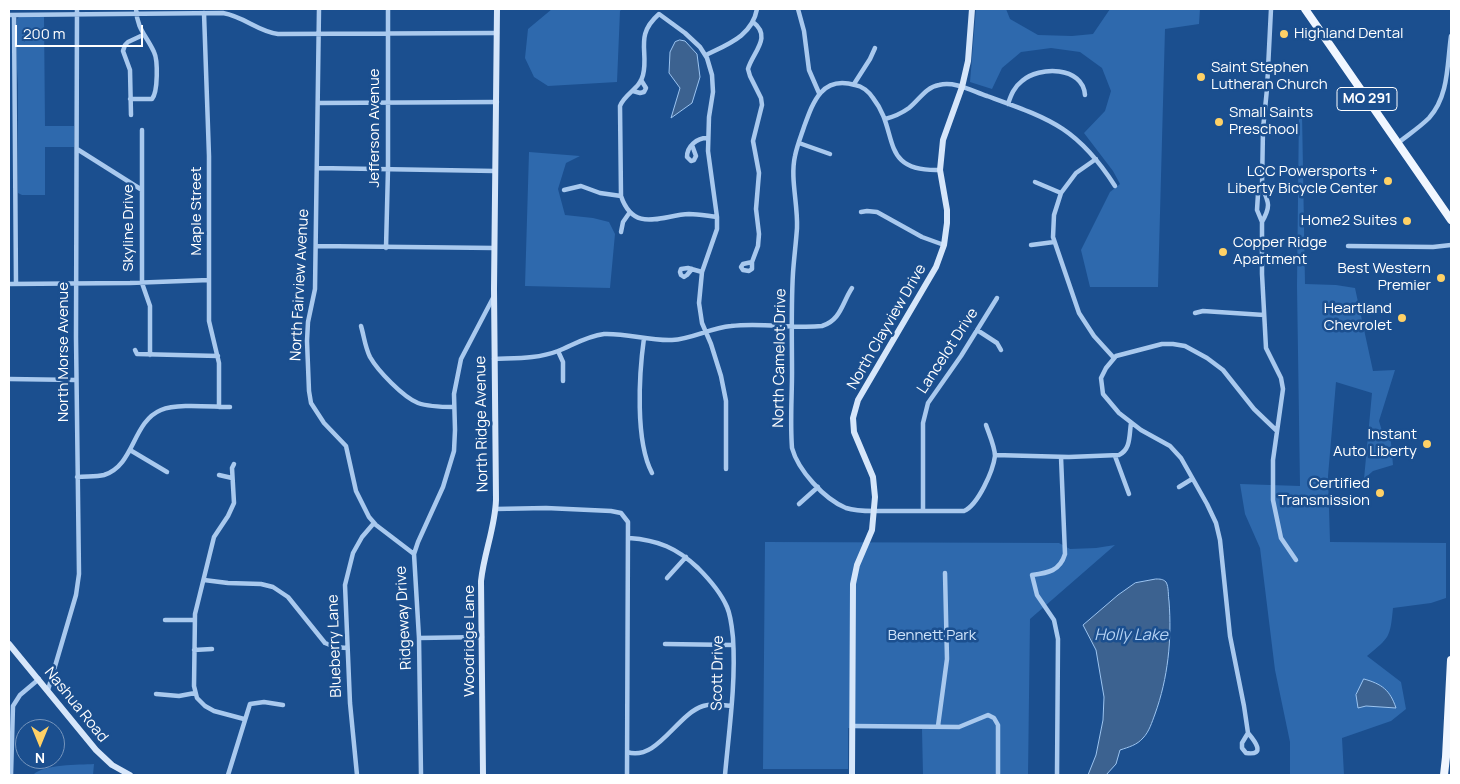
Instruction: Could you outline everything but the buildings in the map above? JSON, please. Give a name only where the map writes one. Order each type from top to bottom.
[{"type":"main road","name":"MO 291","points":[[1305,9],[1451,220]]},
{"type":"main road","points":[[1444,775],[1451,660]]},
{"type":"street","name":"North Fairview Avenue","points":[[319,9],[315,293],[308,322],[307,341],[310,398],[314,409],[324,423],[346,446],[356,491],[364,509],[374,523],[414,554]]},
{"type":"street","name":"Jefferson Avenue","points":[[386,248],[388,9]]},
{"type":"street","name":"North Ridge Avenue","points":[[497,9],[494,248],[495,509],[572,508],[617,512],[625,517],[628,522],[627,775]]},
{"type":"street","points":[[706,55],[736,41],[753,22],[757,9]]},
{"type":"street","points":[[798,9],[804,30],[809,70],[819,93],[826,87],[835,84],[854,84],[870,93],[885,119],[893,149],[900,159],[917,168],[940,170]]},
{"type":"street","name":"North Clayview Drive","points":[[852,775],[853,584],[857,565],[872,530],[875,497],[873,477],[854,432],[854,418],[858,400],[936,267],[944,245],[947,210],[940,170],[943,140],[962,87],[968,61],[972,9]]},
{"type":"street","points":[[1262,222],[1268,208],[1268,201],[1262,187],[1263,129],[1271,9]]},
{"type":"street","points":[[130,99],[152,99],[156,92],[155,53],[137,22],[136,11]]},
{"type":"street","points":[[16,284],[12,15],[78,12],[191,11],[223,13],[241,18],[263,30],[273,33],[319,35],[498,34]]},
{"type":"street","name":"North Morse Avenue","points":[[48,690],[78,584],[76,284],[78,12]]},
{"type":"street","name":"Maple Street","points":[[204,13],[209,156],[209,321],[211,336],[218,356],[218,407]]},
{"type":"street","points":[[717,217],[688,214],[652,220],[642,219],[630,212],[621,196],[620,108],[622,100],[641,80],[644,69],[643,48],[645,35],[652,20],[659,14],[685,33],[706,55],[713,83],[707,138],[717,217],[716,236],[702,272],[699,303],[700,312],[721,376],[726,401],[726,468]]},
{"type":"street","points":[[752,262],[758,246],[759,234],[756,210],[759,173],[753,141],[762,105],[759,92],[748,73],[749,65],[761,43],[760,30],[753,22]]},
{"type":"street","points":[[131,115],[130,70],[123,52],[124,45],[143,35]]},
{"type":"street","points":[[1398,143],[1427,120],[1443,94],[1451,36]]},
{"type":"street","points":[[854,84],[875,48]]},
{"type":"street","points":[[1008,104],[1014,90],[1022,80],[1032,74],[1045,71],[1060,72],[1078,79],[1084,87],[1085,96]]},
{"type":"street","points":[[633,90],[640,93],[644,92],[646,88],[641,80]]},
{"type":"street","points":[[885,119],[898,115],[909,108],[928,89],[935,86],[945,84],[962,87],[1040,116],[1060,126],[1076,137],[1096,159],[1115,186]]},
{"type":"street","name":"North Camelot Drive","points":[[819,93],[812,104],[794,158],[797,226],[793,273],[792,448],[797,461],[818,487],[834,501],[845,507],[860,511],[962,511],[972,507],[989,475],[995,455]]},
{"type":"street","points":[[318,103],[497,102]]},
{"type":"street","name":"Skyline Drive","points":[[142,130],[142,282],[150,306],[150,355]]},
{"type":"street","points":[[692,145],[699,139],[707,138]]},
{"type":"street","points":[[799,143],[830,154]]},
{"type":"street","points":[[77,149],[142,190]]},
{"type":"street","points":[[1096,159],[1076,173],[1061,193],[1054,215],[1054,242],[1079,313],[1094,336],[1114,358]]},
{"type":"street","points":[[317,168],[496,171]]},
{"type":"street","points":[[1036,182],[1061,193]]},
{"type":"street","points":[[564,190],[581,186],[600,193],[621,196]]},
{"type":"street","points":[[1262,187],[1258,194],[1257,210],[1262,222],[1266,348],[1281,378],[1283,389],[1273,460],[1274,508],[1281,538],[1296,560]]},
{"type":"street","points":[[621,232],[623,222],[630,212]]},
{"type":"street","points":[[861,212],[877,212],[922,237],[944,245]]},
{"type":"street","points":[[1031,245],[1054,242]]},
{"type":"street","points":[[1348,246],[1433,247],[1451,245]]},
{"type":"street","points":[[316,246],[494,248]]},
{"type":"street","points":[[692,269],[702,272]]},
{"type":"street","points":[[9,284],[209,280]]},
{"type":"street","points":[[494,359],[542,356],[603,334],[671,340],[687,338],[706,331],[731,326],[819,326],[833,321],[839,314],[852,288]]},
{"type":"street","name":"Ridgeway Drive","points":[[421,775],[419,638],[414,554],[451,464],[455,438],[455,382],[461,359],[494,296]]},
{"type":"street","name":"Lancelot Drive","points":[[923,510],[924,415],[928,403],[961,356],[997,298]]},
{"type":"street","points":[[1195,314],[1203,311],[1264,316]]},
{"type":"street","points":[[361,326],[373,361],[383,374],[412,400],[421,404],[438,407],[454,407]]},
{"type":"street","points":[[977,330],[997,343],[1001,350]]},
{"type":"street","points":[[644,338],[640,400],[646,462],[652,473]]},
{"type":"street","points":[[1248,733],[1242,742],[1242,748],[1244,752],[1251,754],[1256,751],[1257,746],[1256,741],[1248,733],[1230,636],[1218,531],[1207,504],[1181,458],[1170,446],[1131,423],[1107,400],[1102,389],[1101,378],[1103,372],[1114,358],[1127,353],[1162,344],[1185,346],[1207,358],[1222,370],[1254,409],[1277,431]]},
{"type":"street","points":[[134,350],[137,354],[150,355],[218,356]]},
{"type":"street","points":[[558,351],[563,362],[563,381]]},
{"type":"street","points":[[9,380],[76,380]]},
{"type":"street","points":[[78,477],[102,476],[119,466],[143,425],[160,410],[176,407],[230,407]]},
{"type":"street","points":[[986,425],[995,455],[1061,457],[1115,456],[1122,454],[1128,446],[1131,423]]},
{"type":"street","points":[[130,450],[167,472]]},
{"type":"street","points":[[1115,456],[1129,494]]},
{"type":"street","points":[[1057,775],[1058,639],[1054,620],[1037,594],[1032,575],[1046,574],[1055,570],[1062,562],[1065,554],[1061,457]]},
{"type":"street","points":[[234,464],[232,468],[234,502],[228,516],[214,537],[194,620],[195,693],[201,703],[210,709],[244,719]]},
{"type":"street","points":[[218,475],[232,478]]},
{"type":"street","points":[[1179,487],[1192,478]]},
{"type":"street","points":[[799,504],[818,487]]},
{"type":"street","name":"Woodridge Lane","points":[[483,775],[483,567],[491,536],[495,509]]},
{"type":"street","name":"Blueberry Lane","points":[[357,775],[350,703],[344,596],[347,574],[357,547],[374,523]]},
{"type":"street","name":"Scott Drive","points":[[629,538],[645,539],[667,546],[686,557],[718,592],[728,609],[733,645],[733,674],[725,775]]},
{"type":"street","points":[[667,578],[686,557]]},
{"type":"street","points":[[938,726],[948,659],[945,573]]},
{"type":"street","points":[[204,580],[261,584],[272,587],[288,597],[325,643],[332,647],[347,648]]},
{"type":"street","points":[[164,620],[194,620]]},
{"type":"street","points":[[419,638],[482,637]]},
{"type":"street","name":"Nashua Road","points":[[9,644],[100,754],[112,765],[130,775]]},
{"type":"street","points":[[665,644],[733,645]]},
{"type":"street","points":[[194,650],[212,649]]},
{"type":"street","points":[[11,775],[13,706],[20,695],[39,679]]},
{"type":"street","points":[[156,694],[179,696],[195,693]]},
{"type":"street","points":[[228,775],[250,704],[264,702],[283,705]]},
{"type":"street","points":[[627,752],[638,754],[650,750],[685,718],[702,706],[716,704],[731,706]]},
{"type":"street","points":[[852,726],[959,727],[988,715],[994,718],[998,725],[998,775]]},
{"type":"green space","points":[[552,9],[622,9],[620,11],[617,82],[548,86],[534,77],[525,58],[528,29]]},
{"type":"green space","points":[[976,9],[1006,9],[1010,19],[1038,35],[1072,36],[1093,34],[1110,9],[1200,9],[1199,24],[1165,29],[1158,287],[1090,287],[1081,250],[1110,192],[1120,184],[1113,171],[1084,133],[1105,111],[1111,91],[1102,68],[1080,52],[1051,48],[1021,52],[1002,68],[992,89],[970,82]]},
{"type":"green space","points":[[19,17],[44,17],[45,126],[74,126],[74,147],[45,147],[45,195],[22,195],[18,193],[17,19]]},
{"type":"green space","points":[[1299,109],[1302,113],[1305,284],[1355,288],[1373,371],[1395,370],[1379,421],[1382,431],[1390,432],[1393,465],[1373,471],[1364,479],[1372,393],[1336,382],[1328,476],[1330,542],[1446,543],[1446,598],[1431,603],[1393,608],[1388,636],[1367,656],[1401,682],[1406,709],[1391,721],[1342,738],[1344,775],[1290,775],[1290,742],[1275,670],[1260,548],[1245,514],[1240,484],[1300,486],[1297,286]]},
{"type":"green space","points":[[529,152],[580,156],[566,163],[558,189],[565,215],[609,222],[615,234],[610,288],[525,286]]},
{"type":"green space","name":"Bennett Park","points":[[765,542],[1059,543],[1070,549],[1115,545],[1030,619],[1028,775],[923,775],[922,729],[848,728],[848,769],[763,769]]},
{"type":"green space","points":[[94,764],[93,775],[33,775],[45,769],[65,769],[65,766]]},
{"type":"water","points":[[685,41],[697,54],[700,77],[692,103],[671,118],[680,88],[669,73],[670,52],[675,42]]},
{"type":"water","name":"Holly Lake","points":[[1156,579],[1164,580],[1168,586],[1170,630],[1166,672],[1155,714],[1145,736],[1130,747],[1120,750],[1116,764],[1106,775],[1088,775],[1096,755],[1103,720],[1104,697],[1096,650],[1083,625],[1135,583]]},
{"type":"water","points":[[1364,679],[1376,683],[1388,692],[1396,708],[1366,706],[1358,708],[1356,695]]},
{"type":"place","name":"Highland Dental","points":[[1284,34]]},
{"type":"place","name":"Saint Stephen Lutheran Church","points":[[1201,77]]},
{"type":"place","name":"Small Saints Preschool","points":[[1219,122]]},
{"type":"place","name":"LCC Powersports + Liberty Bicycle Center","points":[[1388,181]]},
{"type":"place","name":"Home2 Suites","points":[[1407,221]]},
{"type":"place","name":"Copper Ridge Apartment","points":[[1223,252]]},
{"type":"place","name":"Best Western Premier","points":[[1441,278]]},
{"type":"place","name":"Heartland Chevrolet","points":[[1402,318]]},
{"type":"place","name":"Instant Auto Liberty","points":[[1427,444]]},
{"type":"place","name":"Certified Transmission","points":[[1380,493]]}]
